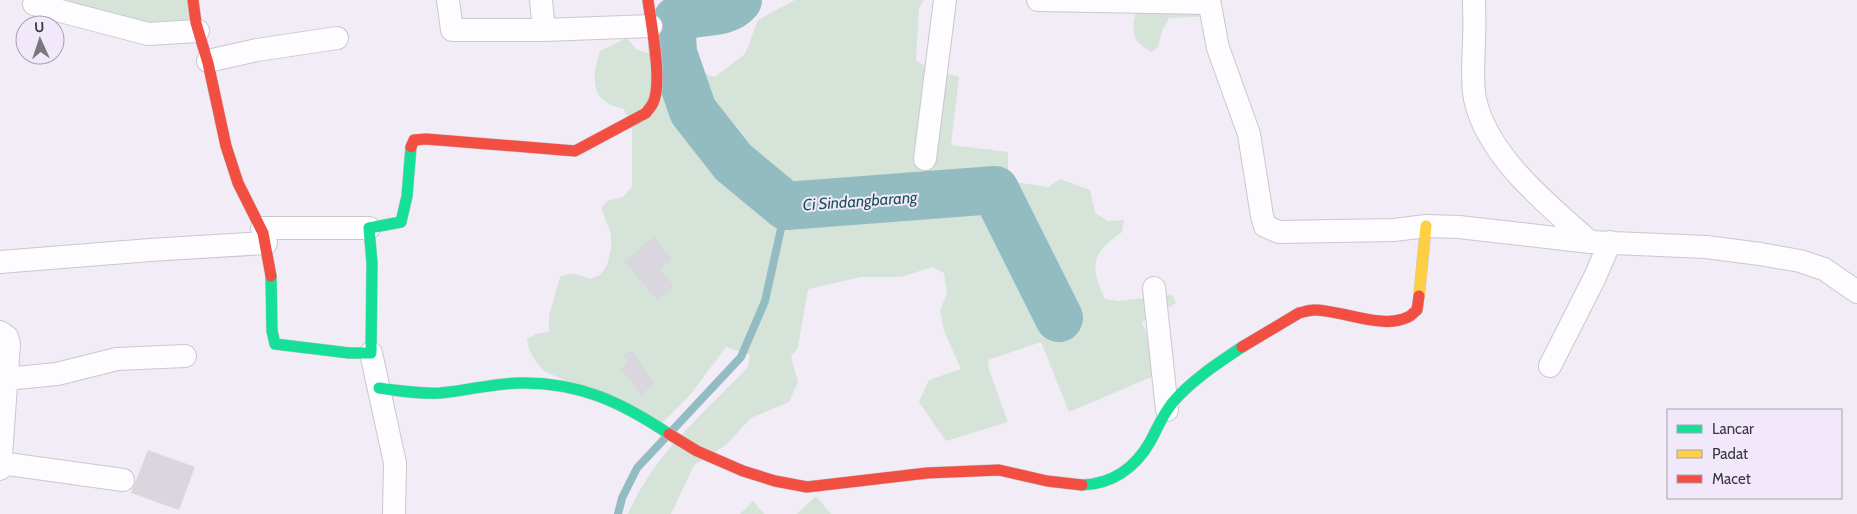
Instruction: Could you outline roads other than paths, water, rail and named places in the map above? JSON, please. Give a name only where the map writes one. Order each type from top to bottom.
[{"type":"street","points":[[193,0],[198,31],[208,61],[219,118],[234,172],[264,235],[270,260],[273,312],[271,334],[275,344],[349,353],[371,353]]},
{"type":"street","points":[[448,0],[452,30],[544,30],[651,26]]},
{"type":"street","points":[[541,0],[544,30]]},
{"type":"street","points":[[0,262],[150,250],[264,235],[369,228],[401,222],[407,196],[411,148],[412,144],[418,139],[575,151],[646,113],[653,103],[655,93],[654,39],[648,0]]},
{"type":"street","points":[[925,159],[945,0]]},
{"type":"street","points":[[1038,0],[1209,2],[1218,48],[1249,134],[1265,226],[1280,232],[1394,230],[1426,226],[1490,229],[1548,238],[1600,242],[1706,247],[1800,261],[1824,269],[1857,292]]},
{"type":"street","points":[[1474,0],[1472,78],[1475,100],[1493,143],[1530,188],[1600,242]]},
{"type":"street","points":[[34,4],[148,34],[198,31]]},
{"type":"street","points":[[208,61],[257,50],[336,38]]},
{"type":"street","points":[[379,388],[428,393],[519,383],[592,392],[633,409],[700,452],[749,474],[793,486],[807,487],[918,473],[1002,470],[1031,478],[1081,484],[1106,481],[1124,472],[1141,458],[1167,410],[1188,387],[1212,368],[1299,313],[1314,310],[1378,321],[1406,320],[1416,310],[1426,226]]},
{"type":"street","points":[[369,228],[372,262],[371,353],[395,463],[394,514]]},
{"type":"street","points":[[1550,366],[1595,276],[1600,242]]},
{"type":"street","points":[[1154,288],[1167,410]]},
{"type":"street","points":[[0,332],[7,337],[8,344],[0,469]]},
{"type":"street","points":[[6,378],[57,374],[117,359],[185,356]]},
{"type":"street","points":[[0,463],[123,480]]},
{"type":"waterway","points":[[717,0],[720,10]]},
{"type":"waterway","name":"Ci Sindangbarang","points":[[738,0],[723,9],[693,14],[677,20],[672,35],[673,53],[693,111],[733,162],[786,206],[995,190],[1059,318]]},
{"type":"waterway","points":[[618,514],[622,498],[637,468],[741,357],[765,301],[786,206]]}]
